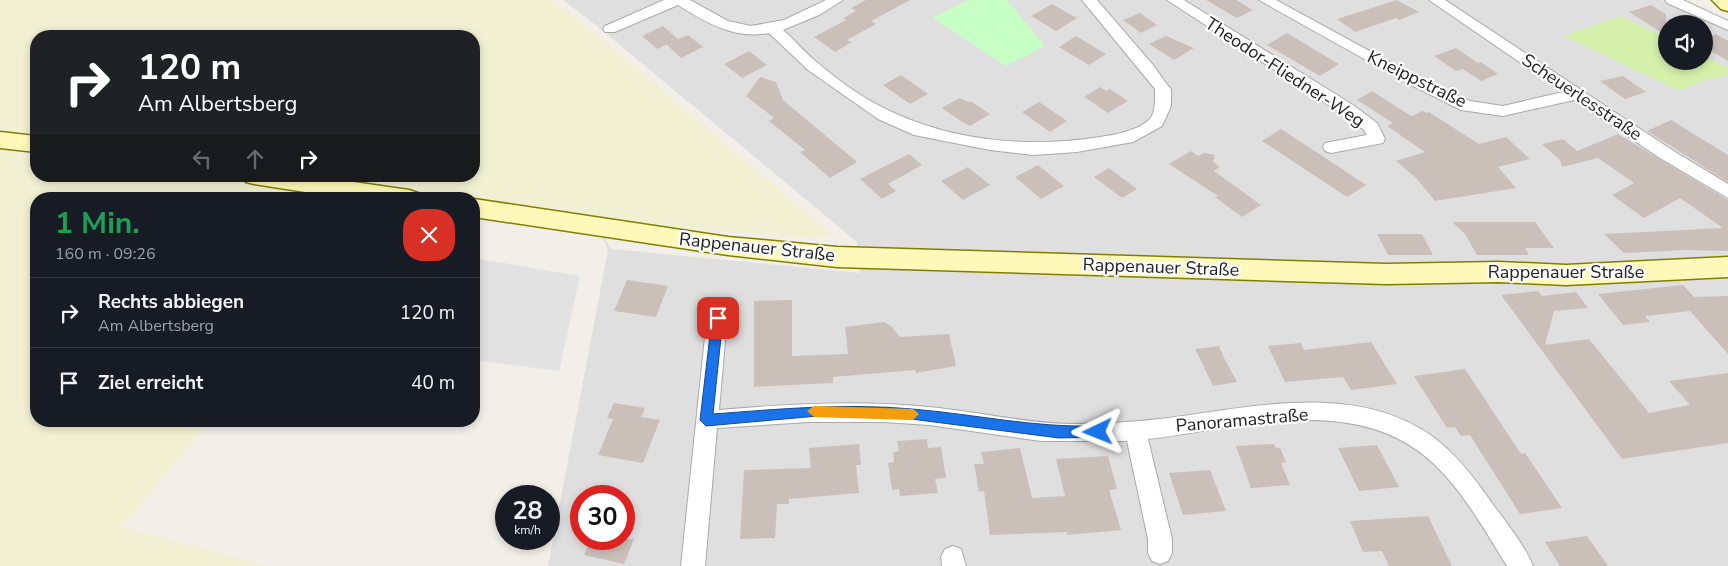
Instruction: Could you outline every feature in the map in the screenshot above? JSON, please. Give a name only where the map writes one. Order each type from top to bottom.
[{"type":"street","points":[[610,29],[678,0],[707,16],[739,29],[772,28],[806,17],[836,0]]},
{"type":"street","points":[[772,28],[813,67],[858,99],[884,115],[920,131],[990,144],[1033,149],[1077,146],[1127,138],[1156,122],[1163,106],[1163,90],[1153,75],[1089,0]]},
{"type":"street","name":"Theodor-Fliedner-Weg","points":[[1174,0],[1347,109],[1371,127],[1377,139],[1332,147]]},
{"type":"street","name":"Kneippstraße","points":[[1266,0],[1412,80],[1466,106],[1503,110],[1579,94]]},
{"type":"street","name":"Scheuerlesstraße","points":[[1436,0],[1666,154],[1728,192]]},
{"type":"street","points":[[1672,0],[1728,26]]},
{"type":"street","points":[[1722,0],[1728,5]]},
{"type":"street","points":[[0,140],[30,143]]},
{"type":"street","points":[[295,182],[363,192]]},
{"type":"street","name":"Rappenauer Straße","points":[[480,209],[728,246],[837,257],[1386,274],[1499,272],[1566,274],[1728,267]]},
{"type":"street","points":[[693,566],[706,420],[718,318]]},
{"type":"street","name":"Panoramastraße","points":[[706,420],[818,411],[911,414],[1059,433],[1136,431],[1266,414],[1311,412],[1352,414],[1382,422],[1415,438],[1437,453],[1459,476],[1520,566]]},
{"type":"street","points":[[1136,431],[1160,539],[1160,553]]},
{"type":"shaded area","points":[[0,0],[552,0],[589,28],[833,235],[814,238],[599,221],[480,202],[480,192],[420,192],[404,190],[402,192],[30,192],[30,427],[205,427],[122,527],[268,566],[0,566]]},
{"type":"shaded area","points":[[563,0],[1661,0],[1694,15],[1658,15],[1658,70],[1713,70],[1713,23],[1728,30],[1728,566],[548,566],[551,550],[560,550],[560,503],[608,250],[597,226],[611,249],[860,273],[857,242],[597,26]]},
{"type":"shaded area","points":[[480,259],[580,276],[559,371],[480,361]]},
{"type":"green space","points":[[968,0],[1007,0],[1045,46],[1006,66],[933,18]]},
{"type":"green space","points":[[1621,16],[1658,34],[1658,70],[1713,70],[1713,60],[1728,68],[1728,75],[1702,81],[1680,91],[1563,36]]},
{"type":"building","points":[[866,0],[910,0],[871,21],[876,24],[847,40],[852,42],[835,52],[814,37],[846,20],[843,18],[856,11],[851,8]]},
{"type":"building","points":[[1206,0],[1236,0],[1253,10],[1237,18]]},
{"type":"building","points":[[1397,0],[1419,12],[1399,20],[1396,18],[1355,32],[1337,19]]},
{"type":"building","points":[[1052,4],[1077,18],[1056,31],[1031,16]]},
{"type":"building","points":[[1651,5],[1666,15],[1658,15],[1658,30],[1629,12]]},
{"type":"building","points":[[1140,13],[1157,25],[1141,33],[1123,20]]},
{"type":"building","points":[[663,26],[678,39],[657,49],[642,36]]},
{"type":"building","points":[[1287,33],[1339,64],[1320,76],[1267,45]]},
{"type":"building","points":[[1716,34],[1728,41],[1728,61],[1713,52],[1713,35]]},
{"type":"building","points":[[688,35],[703,47],[681,58],[666,44]]},
{"type":"building","points":[[1076,36],[1106,54],[1089,65],[1059,47]]},
{"type":"building","points":[[1166,36],[1194,48],[1174,60],[1149,44]]},
{"type":"building","points":[[1456,48],[1498,74],[1481,81],[1463,69],[1456,71],[1434,56]]},
{"type":"building","points":[[749,51],[767,65],[742,78],[724,64]]},
{"type":"building","points":[[901,75],[928,94],[910,104],[883,85]]},
{"type":"building","points":[[1623,76],[1646,92],[1625,99],[1600,81]]},
{"type":"building","points":[[760,77],[776,82],[783,100],[857,162],[830,178],[800,152],[805,150],[769,121],[774,118],[746,96]]},
{"type":"building","points":[[1100,87],[1106,91],[1110,89],[1128,101],[1108,113],[1084,97]]},
{"type":"building","points":[[1372,91],[1411,116],[1423,111],[1429,112],[1479,144],[1506,137],[1530,159],[1498,167],[1516,188],[1435,201],[1416,178],[1396,161],[1425,152],[1387,126],[1393,123],[1357,100]]},
{"type":"building","points":[[959,98],[970,101],[990,114],[970,126],[962,122],[942,108]]},
{"type":"building","points":[[1039,102],[1067,121],[1050,132],[1022,112]]},
{"type":"building","points":[[1671,120],[1728,155],[1728,182],[1647,131]]},
{"type":"building","points":[[1281,129],[1366,185],[1347,197],[1262,141]]},
{"type":"building","points":[[1618,134],[1728,200],[1728,251],[1685,250],[1624,253],[1604,234],[1723,228],[1680,198],[1644,218],[1612,195],[1634,183],[1598,158],[1562,167],[1560,160],[1542,144],[1563,139],[1577,151]]},
{"type":"building","points":[[1191,151],[1198,156],[1204,153],[1215,155],[1213,162],[1220,167],[1214,171],[1261,205],[1242,217],[1215,197],[1218,196],[1169,164]]},
{"type":"building","points":[[909,154],[922,165],[888,184],[896,191],[882,199],[860,179]]},
{"type":"building","points":[[1038,165],[1064,186],[1041,199],[1015,177]]},
{"type":"building","points":[[968,167],[990,185],[963,200],[941,181]]},
{"type":"building","points":[[1109,168],[1137,189],[1122,198],[1094,177]]},
{"type":"building","points":[[1452,222],[1535,222],[1554,248],[1525,248],[1529,255],[1477,255],[1465,234]]},
{"type":"building","points":[[1377,234],[1422,234],[1433,255],[1388,255]]},
{"type":"building","points":[[627,280],[668,286],[656,317],[614,311]]},
{"type":"building","points":[[1683,285],[1694,297],[1728,296],[1728,354],[1690,311],[1645,316],[1650,322],[1623,325],[1598,294]]},
{"type":"building","points":[[1538,291],[1542,296],[1576,292],[1588,308],[1554,311],[1545,345],[1589,339],[1649,413],[1690,405],[1669,381],[1728,373],[1728,443],[1622,459],[1501,295]]},
{"type":"building","points":[[792,300],[792,356],[848,354],[845,327],[884,322],[891,326],[900,337],[949,334],[956,366],[916,373],[915,370],[833,377],[833,383],[754,387],[754,301]]},
{"type":"building","points":[[1371,342],[1397,384],[1351,390],[1343,377],[1285,382],[1268,346],[1301,343],[1304,350]]},
{"type":"building","points":[[1219,346],[1237,382],[1213,386],[1195,349]]},
{"type":"building","points":[[1465,369],[1521,454],[1525,453],[1562,508],[1520,514],[1470,435],[1461,436],[1455,427],[1447,428],[1414,376]]},
{"type":"building","points":[[614,403],[645,408],[641,417],[660,420],[643,463],[598,455],[613,419],[607,418]]},
{"type":"building","points":[[927,439],[928,448],[941,447],[946,478],[935,479],[938,493],[900,496],[899,489],[892,490],[888,463],[894,462],[893,452],[899,451],[897,441]]},
{"type":"building","points":[[859,444],[861,465],[856,465],[859,493],[789,499],[789,504],[777,504],[775,538],[740,539],[744,470],[811,468],[809,448]]},
{"type":"building","points":[[1274,444],[1276,448],[1280,448],[1286,462],[1281,463],[1290,485],[1251,488],[1236,446]]},
{"type":"building","points":[[1377,445],[1399,487],[1359,491],[1338,448]]},
{"type":"building","points":[[1020,448],[1032,498],[1065,496],[1056,459],[1108,456],[1117,489],[1109,490],[1121,530],[1067,535],[1067,532],[990,535],[984,491],[979,492],[974,464],[984,464],[981,452]]},
{"type":"building","points":[[1210,470],[1226,511],[1183,515],[1169,473]]},
{"type":"building","points":[[1428,516],[1452,566],[1389,566],[1382,551],[1363,552],[1350,521]]},
{"type":"building","points":[[1587,536],[1608,566],[1560,566],[1545,542]]},
{"type":"building","points":[[586,550],[630,550],[624,564],[584,555]]},
{"type":"slow traffic","points":[[814,411],[913,414]]},
{"type":"route","points":[[718,318],[706,420],[818,411],[911,414],[1059,433],[1098,432]]}]
